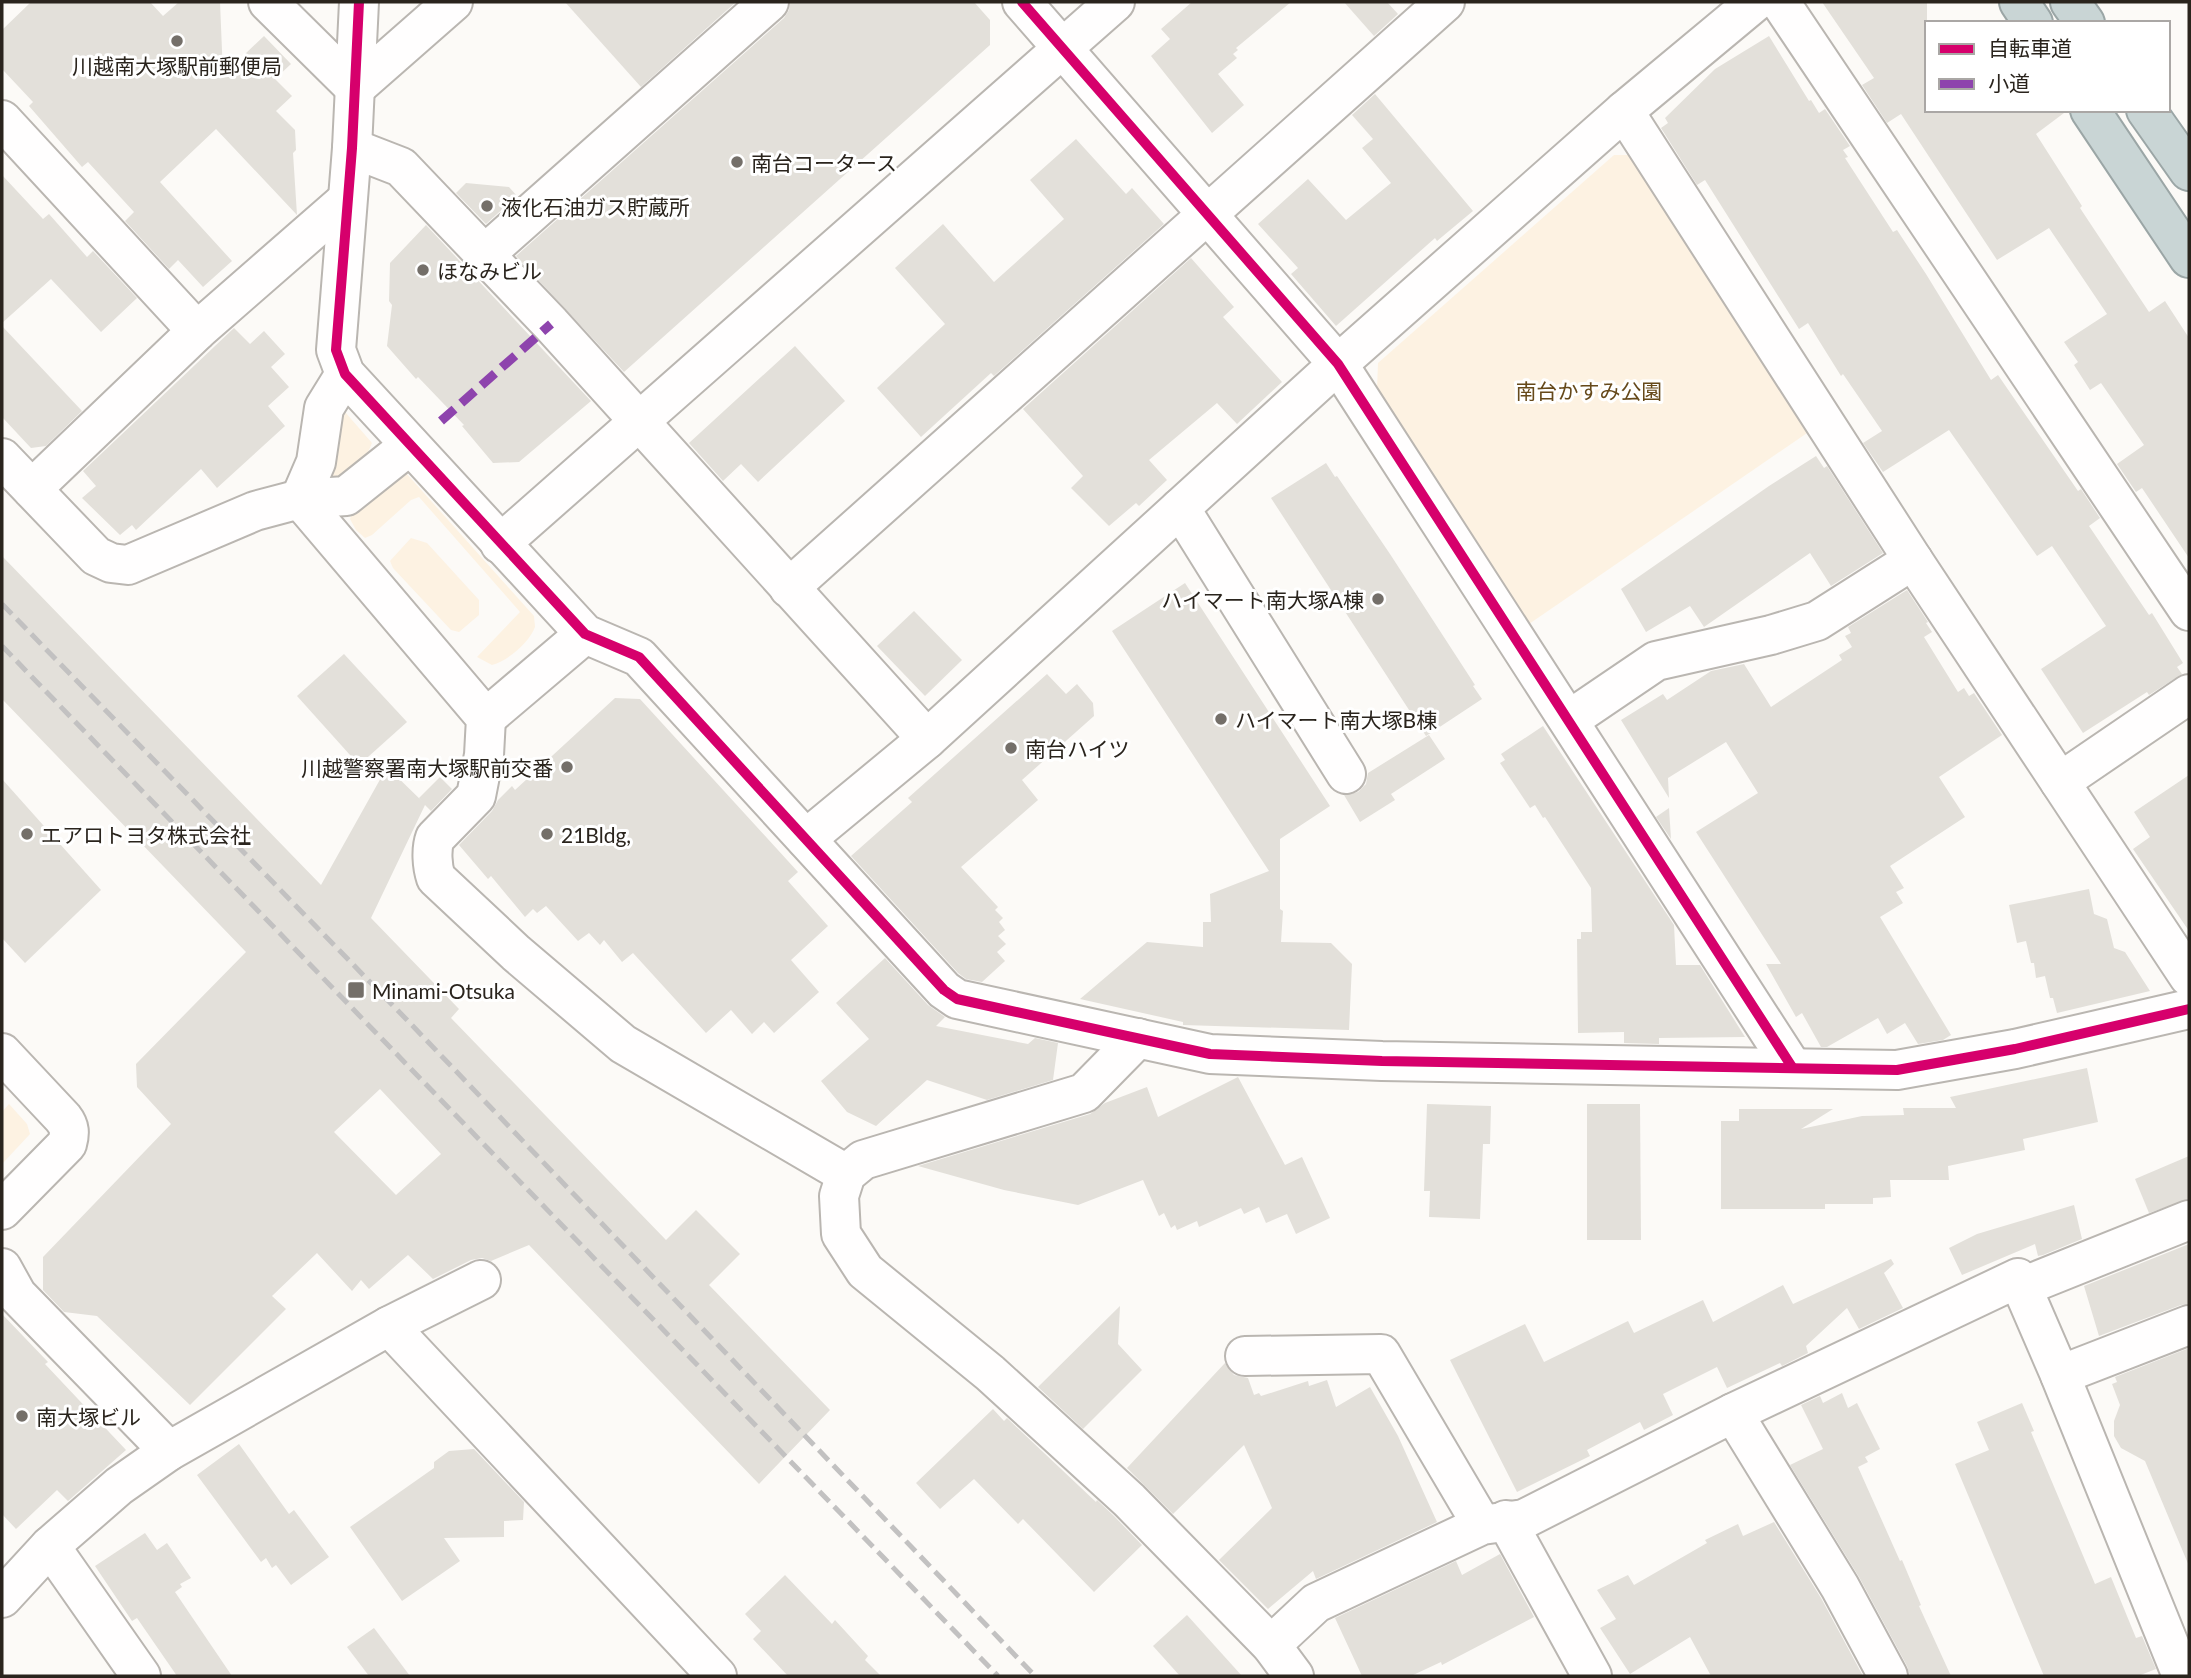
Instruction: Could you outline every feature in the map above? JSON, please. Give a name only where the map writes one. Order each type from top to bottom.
[{"type":"highway","points":[[2019,2],[2032,21]]},
{"type":"highway","points":[[2070,2],[2084,21]]},
{"type":"highway","points":[[2091,112],[2189,258]]},
{"type":"highway","points":[[2148,112],[2189,171]]},
{"type":"street","points":[[268,2],[355,88]]},
{"type":"street","points":[[359,2],[352,148],[336,350],[345,373],[585,635],[639,657],[944,990],[957,999],[1210,1054],[1584,1065],[1897,1070],[2015,1049],[2189,1009]]},
{"type":"street","points":[[355,88],[453,2]]},
{"type":"street","points":[[484,255],[769,2]]},
{"type":"street","points":[[1022,2],[1338,364],[1792,1067]]},
{"type":"street","points":[[500,544],[1115,2]]},
{"type":"street","points":[[789,588],[1445,2]]},
{"type":"street","points":[[806,839],[927,739],[1338,364],[1625,111],[1755,2]]},
{"type":"street","points":[[1780,2],[2189,611]]},
{"type":"street","points":[[1625,111],[1913,560],[2189,977]]},
{"type":"street","points":[[2,120],[197,331]]},
{"type":"street","points":[[352,148],[401,167],[551,324],[927,739]]},
{"type":"street","points":[[32,489],[197,331],[347,200]]},
{"type":"street","points":[[300,499],[316,462],[324,408],[345,373]]},
{"type":"street","points":[[2,458],[96,555],[111,563],[128,565],[255,511],[300,499],[345,496],[410,445]]},
{"type":"street","points":[[300,499],[486,718],[484,755],[476,796],[435,838],[433,871],[436,878],[516,953],[623,1044],[846,1174]]},
{"type":"street","points":[[1180,508],[1346,774]]},
{"type":"street","points":[[1569,720],[1656,661],[1771,635],[1817,621],[1913,560]]},
{"type":"street","points":[[486,718],[585,635]]},
{"type":"street","points":[[2060,782],[2189,694]]},
{"type":"street","points":[[1138,1038],[1084,1093],[863,1160],[846,1174],[839,1196],[841,1234],[864,1271],[990,1373],[1129,1500],[1271,1645],[1294,1676]]},
{"type":"street","points":[[2,1053],[69,1126],[67,1144],[2,1210]]},
{"type":"street","points":[[2022,1287],[2189,1220]]},
{"type":"street","points":[[2,1268],[17,1295],[169,1451]]},
{"type":"street","points":[[1271,1645],[1315,1603],[1494,1522],[1524,1519],[1733,1413],[2018,1278],[2182,1676]]},
{"type":"street","points":[[2,1598],[50,1546],[119,1486],[169,1451],[389,1326],[481,1280]]},
{"type":"street","points":[[2060,1375],[2189,1325]]},
{"type":"street","points":[[389,1326],[717,1676]]},
{"type":"street","points":[[1245,1356],[1381,1354],[1494,1522],[1592,1676]]},
{"type":"street","points":[[1733,1413],[1840,1587],[1888,1676]]},
{"type":"street","points":[[50,1546],[141,1676]]},
{"type":"green space","name":"南台かすみ公園","points":[[1614,155],[1631,155],[1810,431],[1529,624],[1377,389],[1378,363]]},
{"type":"green space","points":[[345,412],[372,443],[366,457],[338,480],[332,476],[331,466],[338,413]]},
{"type":"green space","points":[[395,472],[406,473],[534,616],[535,627],[532,633],[523,645],[504,660],[492,665],[477,657],[520,612],[419,497],[411,500],[372,535],[365,538],[356,530],[350,519],[354,507]]},
{"type":"green space","points":[[411,538],[427,543],[479,600],[479,615],[459,632],[451,630],[393,568],[390,561]]},
{"type":"green space","points":[[9,1104],[27,1124],[30,1134],[2,1164],[2,1112]]},
{"type":"building","points":[[31,2],[150,2],[163,16],[179,2],[220,2],[223,75],[264,36],[291,64],[275,79],[292,96],[276,111],[295,130],[296,150],[293,153],[297,215],[216,129],[160,182],[232,261],[203,287],[178,260],[169,269],[125,221],[134,212],[88,162],[82,167],[29,106],[33,102],[2,69],[2,30]]},
{"type":"building","points":[[565,2],[736,2],[641,87]]},
{"type":"building","points":[[790,2],[974,2],[990,20],[990,45],[624,372],[516,256],[784,18]]},
{"type":"building","points":[[1192,2],[1291,2],[1236,48],[1238,50],[1233,54],[1237,58],[1218,74],[1244,105],[1212,133],[1151,56],[1170,39],[1161,29]]},
{"type":"building","points":[[1344,2],[1387,2],[1398,14],[1374,36]]},
{"type":"building","points":[[1822,2],[1927,2],[1925,112],[2065,112],[2036,134],[2082,206],[2080,208],[2149,312],[2165,301],[2189,338],[2189,558],[2142,488],[2136,492],[2117,464],[2144,445],[2101,383],[2090,390],[2074,365],[2078,362],[2064,342],[2107,314],[2049,228],[1997,260],[1901,114],[1887,123],[1862,85],[1874,78]]},
{"type":"building","points":[[1769,36],[1809,101],[1811,100],[1819,113],[1825,109],[1850,146],[1843,150],[1848,157],[1845,158],[1893,232],[1897,230],[1926,274],[1991,380],[1998,375],[2078,491],[2081,489],[2100,518],[2089,526],[2149,615],[2152,613],[2183,663],[2177,667],[2182,674],[2149,695],[2147,692],[2083,733],[2041,669],[2106,626],[2052,546],[2037,556],[1949,430],[1883,472],[1863,443],[1882,431],[1843,374],[1841,376],[1808,323],[1799,329],[1705,180],[1697,185],[1661,128],[1668,123],[1665,118],[1715,69]]},
{"type":"building","points":[[1375,94],[1473,211],[1437,241],[1435,238],[1336,326],[1291,274],[1298,268],[1258,224],[1308,179],[1346,220],[1391,183],[1362,148],[1373,139],[1352,115]]},
{"type":"building","points":[[1076,139],[1126,194],[1132,188],[1164,224],[994,376],[991,373],[921,437],[877,388],[945,324],[895,268],[943,224],[994,282],[1064,219],[1030,180]]},
{"type":"building","points":[[2,175],[43,219],[49,214],[87,257],[93,251],[137,298],[101,332],[51,279],[2,323]]},
{"type":"building","name":"液化石油ガス貯蔵所","points":[[466,183],[509,187],[517,196],[486,224],[456,193]]},
{"type":"building","points":[[426,225],[591,401],[519,462],[493,463],[462,426],[464,425],[418,377],[416,379],[387,346],[392,305],[389,301],[390,263]]},
{"type":"building","points":[[1191,258],[1234,307],[1223,317],[1282,382],[1237,424],[1217,403],[1149,460],[1167,480],[1139,506],[1136,503],[1109,526],[1071,488],[1083,476],[1023,409]]},
{"type":"building","points":[[2,326],[82,411],[46,446],[31,448],[2,417]]},
{"type":"building","points":[[234,328],[250,344],[264,331],[285,354],[271,367],[289,387],[268,406],[285,426],[217,488],[201,469],[136,530],[132,525],[120,535],[82,498],[96,486],[83,471]]},
{"type":"building","points":[[795,346],[845,401],[758,482],[741,464],[723,481],[689,443]]},
{"type":"building","points":[[1816,456],[1824,468],[1827,466],[1883,553],[1831,586],[1810,553],[1704,627],[1690,606],[1646,632],[1621,589]]},
{"type":"building","name":"ハイマート南大塚A棟","points":[[1326,463],[1390,554],[1482,699],[1426,736],[1271,498]]},
{"type":"building","points":[[2,556],[321,885],[387,767],[424,803],[419,798],[440,777],[452,789],[431,811],[425,805],[371,918],[459,1009],[451,1018],[666,1240],[696,1210],[740,1254],[709,1285],[830,1410],[759,1484],[529,1245],[491,1261],[482,1258],[471,1260],[433,1279],[408,1255],[369,1289],[361,1280],[352,1291],[317,1253],[272,1296],[286,1309],[190,1405],[97,1316],[64,1312],[43,1290],[43,1257],[171,1124],[137,1087],[136,1064],[246,952],[2,699]],"holes":[[[380,1089],[441,1154],[396,1195],[334,1132]]]},
{"type":"building","points":[[1185,583],[1330,806],[1280,839],[1280,909],[1283,911],[1281,942],[1331,943],[1352,964],[1349,1030],[1183,1025],[1183,1022],[1080,999],[1147,942],[1203,947],[1203,922],[1211,922],[1210,894],[1269,871],[1112,631]]},
{"type":"building","points":[[1907,590],[1932,632],[1924,637],[1958,692],[1964,688],[1969,696],[1974,693],[2002,735],[1939,777],[1965,817],[1890,866],[1904,888],[1896,892],[1903,903],[1880,917],[1951,1035],[1943,1040],[1918,1044],[1905,1023],[1887,1034],[1878,1018],[1827,1047],[1821,1047],[1802,1013],[1796,1017],[1766,964],[1781,964],[1696,832],[1758,793],[1726,742],[1668,778],[1669,798],[1621,720],[1663,694],[1667,700],[1711,671],[1744,664],[1771,707],[1842,660],[1839,655],[1852,647],[1845,636],[1851,633],[1848,627]]},
{"type":"building","points":[[914,611],[962,660],[925,696],[877,646]]},
{"type":"building","points":[[344,654],[407,722],[359,765],[297,696]]},
{"type":"building","points":[[1047,674],[1066,694],[1077,684],[1093,703],[1094,716],[1022,780],[1038,800],[961,867],[998,907],[995,910],[1003,918],[999,922],[1005,930],[998,936],[1006,944],[997,952],[1005,961],[982,982],[966,979],[851,856],[912,802],[908,798]]},
{"type":"building","points":[[615,698],[640,699],[798,872],[788,881],[828,926],[791,960],[819,992],[774,1033],[764,1022],[752,1034],[731,1010],[706,1033],[633,953],[622,962],[604,940],[600,945],[589,933],[578,941],[546,906],[537,913],[533,909],[525,917],[491,876],[488,879],[459,845],[512,786],[515,790]]},
{"type":"building","points":[[1543,726],[1674,925],[1676,965],[1700,965],[1745,1037],[1659,1038],[1659,1044],[1624,1043],[1624,1032],[1578,1033],[1577,939],[1581,939],[1581,932],[1592,932],[1591,888],[1545,817],[1543,818],[1535,805],[1530,808],[1500,763],[1505,760],[1501,754]]},
{"type":"building","points":[[1429,735],[1445,759],[1391,794],[1395,800],[1360,822],[1344,795],[1358,792],[1366,784],[1368,773]]},
{"type":"building","points":[[2189,775],[2189,931],[2133,849],[2150,837],[2134,812]]},
{"type":"building","name":"エアロトヨタ株式会社","points":[[2,779],[101,890],[25,963],[2,938]]},
{"type":"building","points":[[1669,808],[1671,839],[1656,817]]},
{"type":"building","points":[[2089,889],[2094,914],[2107,919],[2114,948],[2125,952],[2150,991],[2057,1013],[2045,976],[2036,978],[2026,941],[2017,943],[2009,905]]},
{"type":"building","points":[[885,958],[928,1005],[945,1017],[936,1026],[1028,1044],[1035,1038],[1058,1043],[1053,1080],[987,1100],[927,1080],[876,1126],[847,1112],[821,1081],[869,1039],[836,1003]]},
{"type":"building","points":[[2087,1068],[2098,1122],[2023,1139],[2025,1150],[1948,1166],[1949,1180],[1890,1180],[1891,1197],[1873,1198],[1873,1204],[1825,1204],[1825,1209],[1721,1209],[1721,1121],[1739,1121],[1739,1109],[1833,1109],[1801,1129],[1862,1116],[1904,1115],[1903,1108],[1956,1108],[1950,1097]]},
{"type":"building","points":[[1238,1077],[1285,1165],[1302,1157],[1330,1218],[1296,1234],[1287,1214],[1266,1223],[1259,1207],[1244,1214],[1241,1208],[1199,1227],[1197,1221],[1177,1230],[1175,1225],[1171,1228],[1164,1213],[1159,1216],[1143,1180],[1078,1205],[1004,1190],[918,1166],[1090,1114],[1105,1103],[1147,1087],[1158,1117]]},
{"type":"building","points":[[1427,1104],[1491,1106],[1490,1144],[1483,1144],[1480,1219],[1429,1217],[1430,1191],[1424,1191]]},
{"type":"building","points":[[1587,1104],[1640,1104],[1641,1240],[1587,1240]]},
{"type":"building","points":[[2189,1156],[2189,1199],[2149,1213],[2135,1179]]},
{"type":"building","points":[[2074,1205],[2082,1239],[2043,1255],[2038,1256],[2035,1244],[1962,1275],[1949,1248],[1977,1234]]},
{"type":"building","points":[[2189,1244],[2189,1304],[2099,1336],[2084,1286]]},
{"type":"building","points":[[1891,1259],[1894,1264],[1884,1273],[1903,1308],[1859,1329],[1847,1308],[1806,1346],[1808,1353],[1727,1388],[1717,1367],[1663,1394],[1673,1415],[1644,1430],[1640,1422],[1587,1450],[1590,1456],[1517,1492],[1450,1360],[1525,1324],[1544,1362],[1628,1321],[1634,1333],[1703,1300],[1713,1322],[1783,1285],[1793,1304]]},
{"type":"building","points":[[1120,1306],[1118,1344],[1142,1370],[1083,1429],[1038,1387]]},
{"type":"building","name":"南大塚ビル","points":[[2,1314],[126,1450],[68,1501],[57,1490],[16,1529],[2,1514]]},
{"type":"building","points":[[2189,1348],[2189,1566],[2145,1461],[2121,1448],[2114,1436],[2114,1421],[2120,1405],[2112,1384],[2117,1382],[2115,1377]]},
{"type":"building","points":[[1225,1363],[1234,1375],[1248,1378],[1254,1395],[1259,1393],[1261,1396],[1308,1381],[1309,1386],[1327,1380],[1336,1407],[1370,1387],[1398,1436],[1437,1522],[1316,1579],[1313,1571],[1268,1609],[1219,1560],[1272,1508],[1244,1445],[1173,1514],[1127,1468]]},
{"type":"building","points":[[1842,1393],[1848,1408],[1857,1403],[1880,1449],[1865,1457],[1868,1462],[1858,1467],[1900,1561],[1902,1560],[1921,1605],[1919,1606],[1951,1676],[1910,1676],[1859,1577],[1790,1465],[1823,1449],[1801,1405],[1820,1396],[1823,1403]]},
{"type":"building","points":[[2022,1403],[2034,1431],[2031,1432],[2095,1584],[2111,1577],[2136,1638],[2142,1636],[2156,1669],[2138,1676],[2044,1676],[1955,1464],[1989,1450],[1977,1422]]},
{"type":"building","points":[[993,1409],[1004,1421],[1007,1418],[1096,1502],[1097,1500],[1142,1545],[1094,1592],[1023,1519],[1018,1524],[974,1479],[940,1509],[916,1483]]},
{"type":"building","points":[[239,1444],[289,1514],[294,1510],[329,1557],[291,1585],[276,1565],[272,1568],[266,1558],[261,1562],[197,1475]]},
{"type":"building","points":[[474,1449],[524,1502],[523,1520],[504,1521],[504,1537],[444,1538],[460,1561],[402,1601],[350,1527],[434,1468],[434,1462],[449,1451]]},
{"type":"building","points":[[1774,1522],[1821,1598],[1863,1676],[1711,1676],[1690,1637],[1630,1674],[1600,1628],[1616,1619],[1597,1590],[1628,1575],[1634,1585],[1707,1543],[1705,1540],[1738,1524],[1743,1536]]},
{"type":"building","points":[[145,1533],[157,1550],[167,1543],[191,1578],[180,1584],[182,1587],[175,1592],[232,1676],[177,1676],[137,1618],[132,1621],[95,1566]]},
{"type":"building","points":[[1500,1554],[1534,1617],[1442,1665],[1441,1662],[1411,1676],[1362,1676],[1335,1618],[1456,1561],[1462,1575]]},
{"type":"building","points":[[785,1575],[832,1624],[835,1620],[868,1656],[865,1660],[881,1676],[788,1676],[753,1639],[761,1631],[745,1614]]},
{"type":"building","points":[[1187,1615],[1242,1676],[1180,1676],[1153,1646]]},
{"type":"building","points":[[374,1628],[410,1676],[369,1676],[347,1647]]},
{"type":"railway","points":[[2,604],[408,1021],[1035,1676]]},
{"type":"railway","points":[[2,646],[998,1676]]},
{"type":"marked path","points":[[441,421],[551,324]]},
{"type":"cycle path","points":[[359,2],[352,148],[336,350],[345,374],[585,634],[639,657],[944,990],[957,999],[1210,1054],[1382,1061],[1897,1070],[2015,1049],[2189,1009]]},
{"type":"cycle path","points":[[1022,2],[1338,364],[1792,1067]]},
{"type":"place","name":"川越南大塚駅前郵便局","points":[[177,41]]},
{"type":"place","name":"南台コータース","points":[[737,162]]},
{"type":"place","name":"液化石油ガス貯蔵所","points":[[487,206]]},
{"type":"place","name":"ほなみビル","points":[[423,270]]},
{"type":"place","name":"ハイマート南大塚A棟","points":[[1378,599]]},
{"type":"place","name":"ハイマート南大塚B棟","points":[[1221,719]]},
{"type":"place","name":"南台ハイツ","points":[[1011,748]]},
{"type":"place","name":"川越警察署南大塚駅前交番","points":[[567,767]]},
{"type":"place","name":"エアロトヨタ株式会社","points":[[27,834]]},
{"type":"place","name":"21Bldg,","points":[[547,834]]},
{"type":"place","name":"Minami-Otsuka","points":[[356,990]]},
{"type":"place","name":"南大塚ビル","points":[[22,1416]]}]
